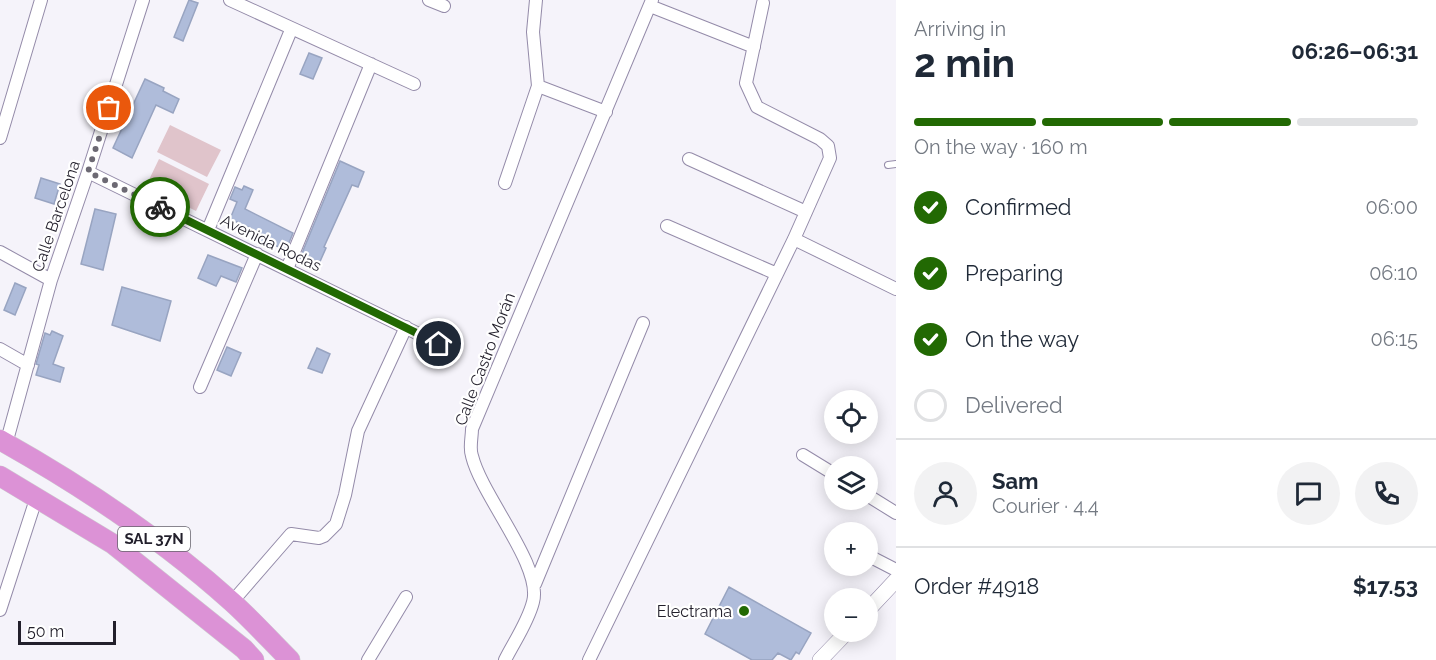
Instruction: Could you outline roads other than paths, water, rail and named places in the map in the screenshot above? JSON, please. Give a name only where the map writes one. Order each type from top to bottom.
[{"type":"highway","name":"SAL 37N","points":[[3,442],[111,507],[165,547],[232,602],[290,660]]},
{"type":"highway","name":"SAL 37N","points":[[0,476],[37,496],[113,544],[244,649],[254,660]]},
{"type":"street","points":[[0,138],[41,0]]},
{"type":"street","name":"Calle Barcelona","points":[[3,442],[51,280],[143,0]]},
{"type":"street","points":[[230,0],[291,30],[414,84]]},
{"type":"street","points":[[429,0],[444,6]]},
{"type":"street","points":[[505,183],[538,86],[533,32],[536,0]]},
{"type":"street","points":[[651,3],[754,47]]},
{"type":"street","name":"Calle Castro Morán","points":[[535,584],[526,563],[480,481],[471,454],[472,429],[651,3]]},
{"type":"street","points":[[589,660],[794,239],[830,158],[828,146],[820,139],[757,107],[746,83],[763,3]]},
{"type":"street","points":[[208,230],[291,30]]},
{"type":"street","points":[[287,269],[371,64]]},
{"type":"street","points":[[538,86],[606,112]]},
{"type":"street","points":[[689,159],[806,212]]},
{"type":"street","name":"Avenida Rodas","points":[[88,172],[439,344]]},
{"type":"street","points":[[667,226],[777,274]]},
{"type":"street","points":[[794,239],[896,289]]},
{"type":"street","points":[[0,252],[51,280]]},
{"type":"street","points":[[200,387],[256,254]]},
{"type":"street","points":[[505,660],[534,602],[535,584],[643,323]]},
{"type":"street","points":[[232,602],[291,534],[319,538],[336,524],[345,495],[358,431],[406,327]]},
{"type":"street","points":[[0,349],[27,365]]},
{"type":"street","points":[[803,455],[824,468]]},
{"type":"street","points":[[0,610],[37,496]]},
{"type":"street","points":[[878,502],[896,513]]},
{"type":"street","points":[[878,561],[896,570]]},
{"type":"street","points":[[878,599],[896,580]]},
{"type":"street","points":[[368,660],[406,597]]},
{"type":"street","points":[[820,660],[837,642]]},
{"type":"lane","points":[[888,165],[896,164]]},
{"type":"place","name":"Electrama","points":[[744,611]]}]
